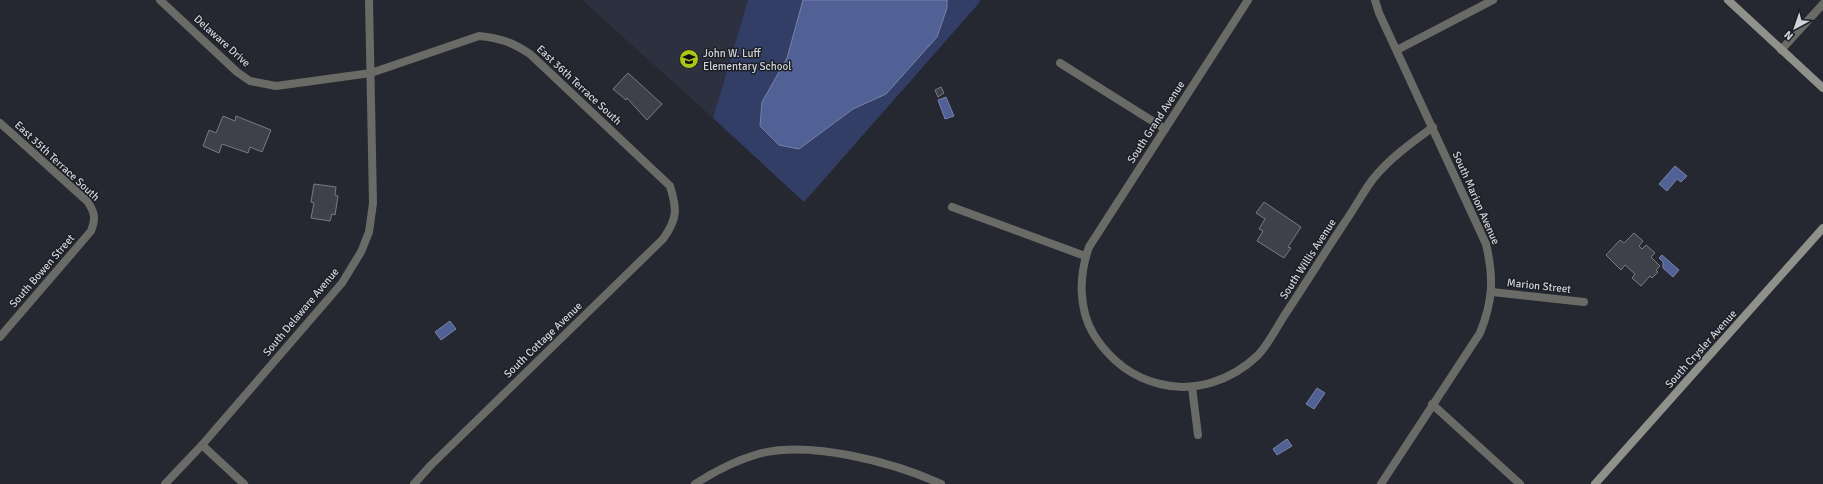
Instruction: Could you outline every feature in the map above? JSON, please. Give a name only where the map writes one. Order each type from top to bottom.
[{"type":"main road","points":[[1728,0],[1823,88]]},
{"type":"main road","name":"South Crysler Avenue","points":[[1595,484],[1823,228]]},
{"type":"street","name":"Delaware Drive","points":[[160,0],[237,72],[250,80],[276,86],[371,73]]},
{"type":"street","name":"South Delaware Avenue","points":[[165,484],[202,446],[342,283],[361,252],[369,232],[373,203],[369,0]]},
{"type":"street","name":"South Grand Avenue","points":[[1086,256],[1089,247],[1248,0]]},
{"type":"street","name":"South Marion Avenue","points":[[1375,0],[1379,13],[1486,244],[1492,268],[1492,292],[1487,316],[1480,333],[1432,404],[1381,484]]},
{"type":"street","points":[[1397,50],[1493,0]]},
{"type":"street","points":[[1781,50],[1823,4]]},
{"type":"street","name":"East 36th Terrace South","points":[[371,73],[479,36],[496,37],[513,43],[530,54],[670,186],[676,205]]},
{"type":"street","points":[[1060,63],[1165,129]]},
{"type":"street","name":"East 35th Terrace South","points":[[0,123],[87,201],[93,210],[94,217]]},
{"type":"street","name":"South Willis Avenue","points":[[1086,256],[1081,278],[1083,305],[1091,330],[1103,348],[1122,367],[1145,380],[1171,387],[1192,387],[1228,377],[1258,355],[1373,179],[1398,152],[1433,127]]},
{"type":"street","name":"South Cottage Avenue","points":[[414,484],[430,465],[663,239],[672,226],[676,205]]},
{"type":"street","points":[[952,207],[1086,256]]},
{"type":"street","name":"South Bowen Street","points":[[0,337],[91,232],[95,221],[94,217]]},
{"type":"street","name":"Marion Street","points":[[1492,292],[1584,302]]},
{"type":"street","points":[[1192,387],[1198,434]]},
{"type":"street","points":[[1432,404],[1520,484]]},
{"type":"street","points":[[202,446],[244,484]]},
{"type":"street","points":[[695,484],[723,466],[758,454],[789,450],[823,452],[875,462],[925,481],[941,484]]},
{"type":"shaded area","name":"John W. Luff Elementary School","points":[[582,0],[748,0],[713,118]]},
{"type":"shaded area","points":[[748,0],[803,0],[787,58],[762,102],[760,126],[779,145],[799,149],[853,109],[886,94],[947,8],[947,0],[979,0],[980,2],[804,202],[713,118]]},
{"type":"shaded area","points":[[803,0],[947,0],[947,8],[937,37],[886,94],[853,109],[799,149],[779,145],[760,126],[762,102],[787,58]]},
{"type":"shaded area","points":[[946,97],[954,116],[945,119],[938,100]]},
{"type":"shaded area","points":[[1675,166],[1687,176],[1681,182],[1677,179],[1667,191],[1659,184]]},
{"type":"shaded area","points":[[1662,255],[1679,270],[1673,277],[1663,268],[1663,262],[1659,258]]},
{"type":"shaded area","points":[[450,321],[456,329],[441,340],[435,332]]},
{"type":"shaded area","points":[[1317,388],[1325,393],[1314,409],[1306,404]]},
{"type":"shaded area","points":[[1287,439],[1292,446],[1277,455],[1273,449]]},
{"type":"building","points":[[628,73],[662,104],[647,120],[627,98],[626,100],[613,89]]},
{"type":"building","points":[[941,87],[944,93],[938,97],[935,90]]},
{"type":"building","points":[[223,116],[235,121],[236,116],[271,130],[262,152],[250,147],[248,153],[222,144],[219,153],[203,146],[209,130],[216,133]]},
{"type":"building","points":[[314,184],[336,187],[335,195],[338,196],[335,215],[332,214],[330,221],[311,218],[314,203],[311,202]]},
{"type":"building","points":[[1264,202],[1301,227],[1288,247],[1291,248],[1284,258],[1257,241],[1263,231],[1259,229],[1265,219],[1256,213]]},
{"type":"building","points":[[1634,233],[1643,241],[1639,246],[1642,249],[1646,245],[1655,253],[1651,257],[1660,266],[1656,270],[1658,272],[1652,278],[1650,276],[1641,286],[1632,278],[1635,274],[1625,265],[1621,270],[1606,255],[1620,240],[1624,243]]},
{"type":"place","name":"John W. Luff Elementary School","points":[[689,59]]}]
